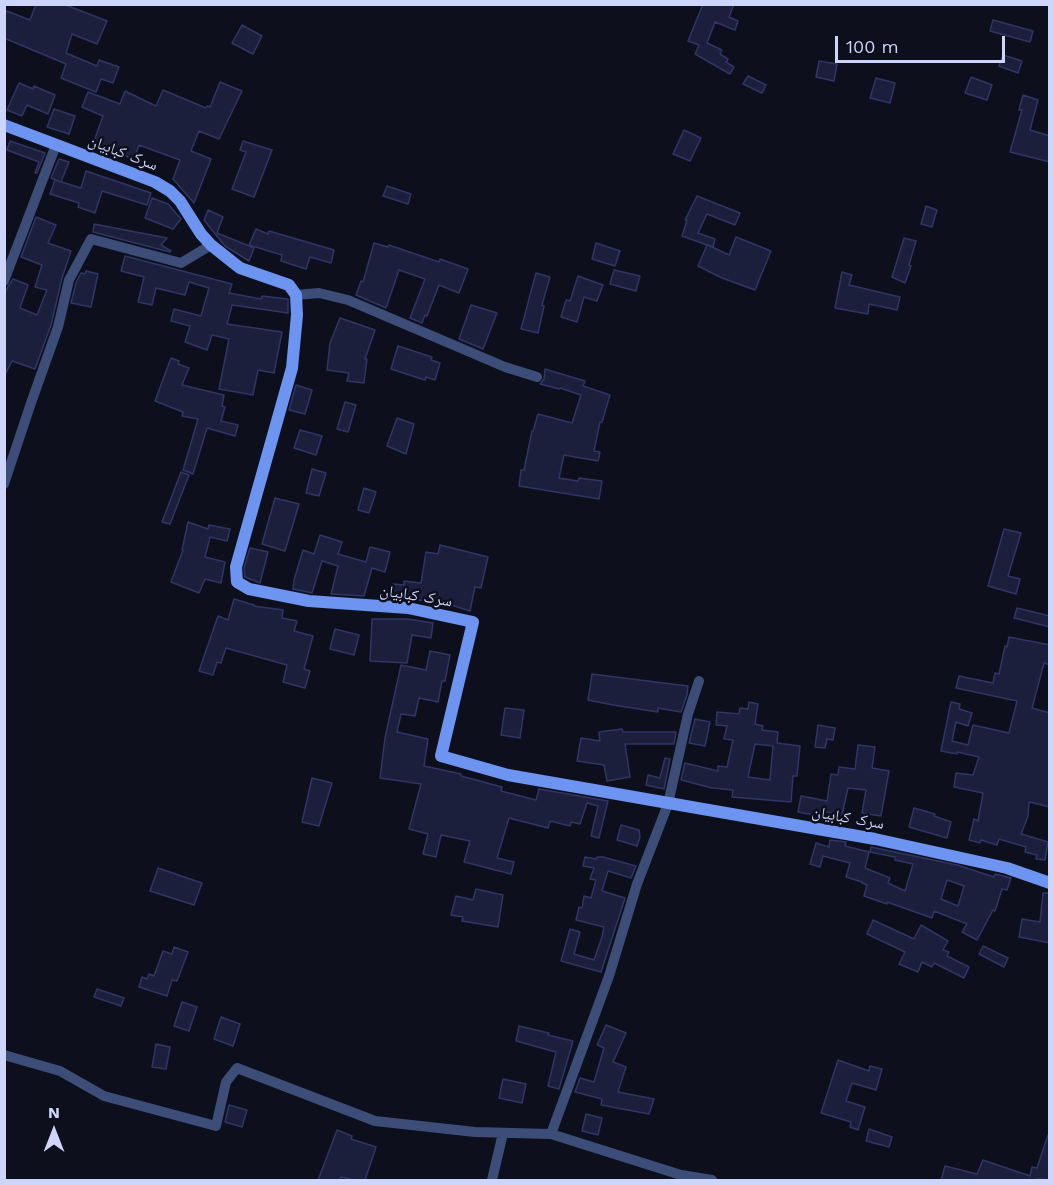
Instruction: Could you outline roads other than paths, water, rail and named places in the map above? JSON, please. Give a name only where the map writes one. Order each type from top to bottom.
[{"type":"street","name":"سرک کبابیان","points":[[4,125],[155,182],[170,191],[180,201],[201,234],[211,245],[240,268],[289,285],[296,295],[297,315],[292,368],[236,567],[237,582],[249,589],[309,601],[408,608],[473,622],[441,756],[508,775],[875,839],[1007,868],[1050,883]]},
{"type":"street","points":[[4,281],[56,145]]},
{"type":"street","points":[[4,484],[58,327],[69,280],[91,239],[181,263],[211,245]]},
{"type":"street","points":[[296,295],[319,293],[348,300],[505,368],[537,377]]},
{"type":"street","points":[[551,1134],[609,976],[637,884],[668,804],[688,714],[699,681]]},
{"type":"street","points":[[4,1055],[60,1071],[104,1096],[216,1126],[226,1082],[237,1068],[375,1121],[475,1132],[551,1134],[681,1175],[712,1180]]},
{"type":"street","points":[[492,1180],[503,1133]]}]
